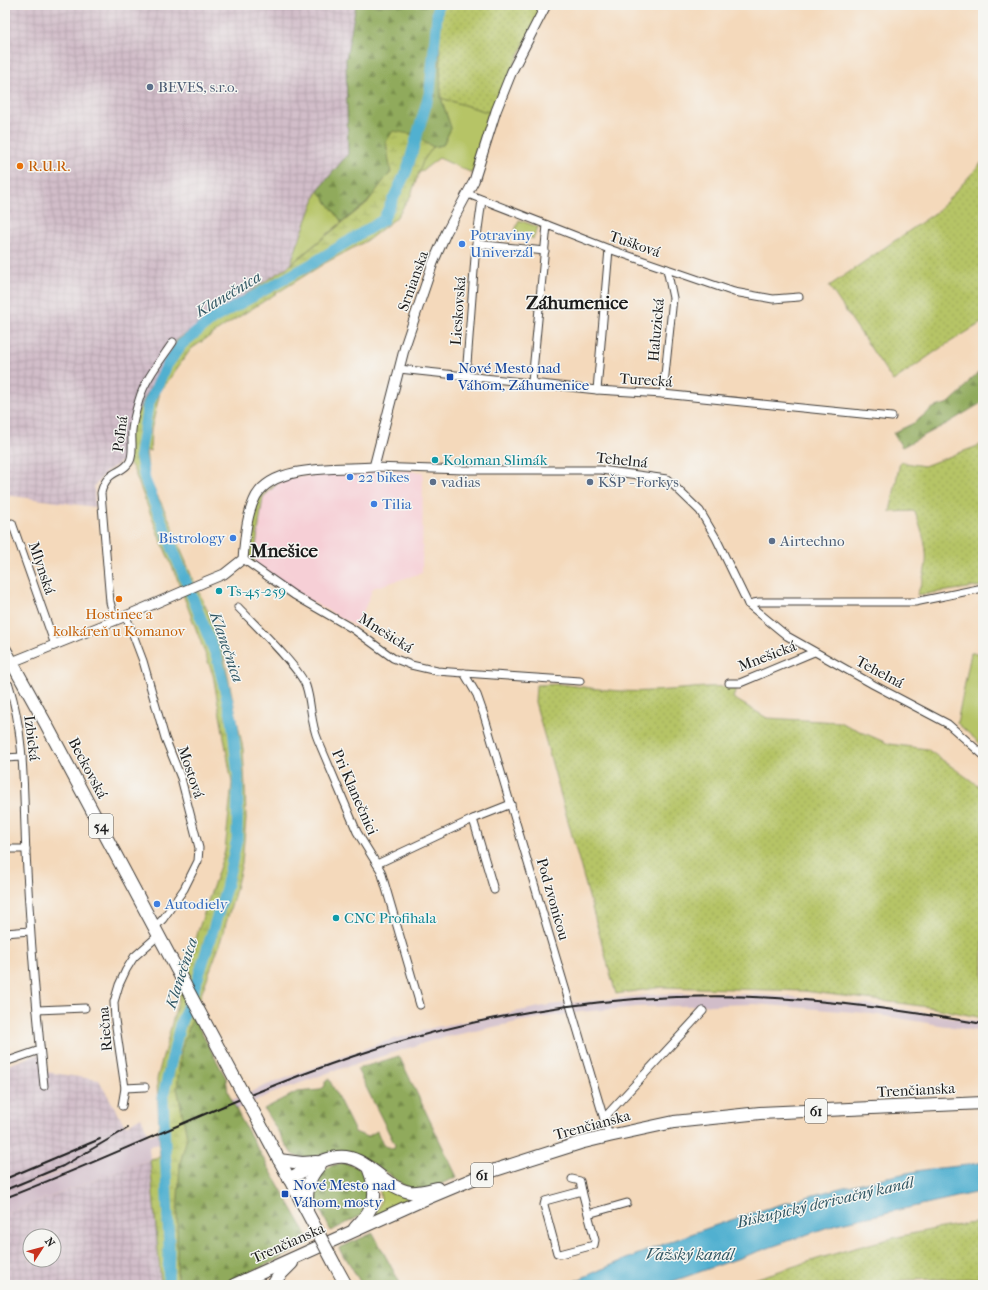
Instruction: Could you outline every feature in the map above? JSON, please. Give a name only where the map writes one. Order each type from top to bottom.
[{"type":"main road","name":"54","points":[[5,650],[12,662]]},
{"type":"main road","name":"Beckovská","points":[[12,662],[188,987],[279,1160]]},
{"type":"main road","name":"Trenčianska","points":[[234,1285],[452,1187],[512,1164],[609,1136],[674,1122],[760,1113],[983,1103]]},
{"type":"main road","points":[[289,1179],[334,1157],[349,1157],[358,1160],[395,1187],[411,1192],[440,1187],[452,1187]]},
{"type":"main road","name":"54","points":[[279,1160],[346,1285]]},
{"type":"main road","points":[[279,1160],[302,1163],[324,1161]]},
{"type":"main road","points":[[307,1212],[309,1180],[324,1161]]},
{"type":"main road","points":[[350,1233],[365,1218],[374,1203],[375,1189],[368,1167]]},
{"type":"main road","points":[[273,1285],[282,1272],[300,1256]]},
{"type":"main road","points":[[335,1265],[340,1285]]},
{"type":"street","name":"Srnianska","points":[[374,467],[399,369],[433,263],[446,233],[468,194],[477,173],[496,111],[512,71],[546,5]]},
{"type":"street","name":"Tušková","points":[[468,194],[609,249],[734,292],[773,299],[799,297]]},
{"type":"street","name":"Lieskovská","points":[[466,377],[476,244],[482,200]]},
{"type":"street","points":[[532,382],[548,225]]},
{"type":"street","points":[[476,244],[545,252]]},
{"type":"street","points":[[597,390],[609,249]]},
{"type":"street","name":"Haluzická","points":[[663,394],[673,298],[667,269]]},
{"type":"street","name":"Poľná","points":[[115,621],[110,602],[101,493],[103,482],[110,475],[128,464],[131,459],[132,430],[139,400],[145,385],[173,342]]},
{"type":"street","name":"Turecká","points":[[399,369],[597,390],[663,394],[892,417]]},
{"type":"street","name":"Tehelná","points":[[243,559],[248,520],[256,496],[267,484],[283,476],[309,471],[374,467],[463,470],[601,470],[667,479],[700,511],[716,538],[748,604],[787,636],[948,724],[983,755]]},
{"type":"street","name":"Mlynská","points":[[12,523],[55,644]]},
{"type":"street","points":[[12,662],[207,582],[224,574],[243,559]]},
{"type":"street","name":"Mnešická","points":[[243,559],[294,595],[353,629],[393,658],[411,665],[437,671],[580,681]]},
{"type":"street","points":[[748,604],[758,602],[915,602],[983,588]]},
{"type":"street","name":"Pri Klanečnici","points":[[238,607],[302,679],[308,693],[313,728],[357,832],[381,871],[420,1005]]},
{"type":"street","name":"Mostová","points":[[126,616],[143,661],[165,738],[181,778],[199,848],[198,861],[184,889],[157,931]]},
{"type":"street","name":"Mnešická","points":[[730,683],[740,683],[814,652]]},
{"type":"street","name":"Pod zvonicou","points":[[464,673],[480,702],[609,1136]]},
{"type":"street","name":"Izbická","points":[[9,684],[14,701],[22,757],[30,931],[44,1086]]},
{"type":"street","points":[[5,758],[22,757]]},
{"type":"street","points":[[377,864],[511,804]]},
{"type":"street","points":[[473,820],[494,890]]},
{"type":"street","points":[[5,849],[26,849]]},
{"type":"street","points":[[5,933],[30,931]]},
{"type":"street","name":"Riečna","points":[[122,1106],[125,1088],[115,1020],[114,1002],[119,985],[126,970],[134,957],[157,931]]},
{"type":"street","points":[[37,1010],[85,1008]]},
{"type":"street","points":[[604,1118],[703,1011]]},
{"type":"street","points":[[5,1062],[40,1050]]},
{"type":"street","points":[[125,1088],[145,1087]]},
{"type":"street","points":[[572,1179],[576,1178],[580,1181],[595,1240],[594,1245],[560,1254],[557,1253],[544,1205],[548,1200],[582,1191]]},
{"type":"street","points":[[588,1214],[627,1203]]},
{"type":"shaded area","points":[[5,5],[356,5],[346,59],[348,154],[318,190],[290,265],[177,340],[129,427],[126,459],[106,472],[94,487],[95,507],[5,495]]},
{"type":"shaded area","points":[[374,469],[423,472],[422,573],[373,588],[357,627],[300,595],[255,563],[254,560],[263,497],[277,484],[289,478]]},
{"type":"shaded area","points":[[719,993],[810,998],[895,1008],[983,1022],[983,1032],[866,1013],[754,1004],[638,1007],[580,1012],[522,1021],[437,1039],[330,1072],[271,1094],[149,1147],[150,1159],[5,1214],[5,1193],[66,1170],[111,1149],[150,1135],[267,1085],[377,1044],[436,1027],[550,1005],[660,994]]},
{"type":"shaded area","points":[[44,1052],[46,1072],[99,1080],[124,1124],[128,1125],[141,1117],[149,1136],[5,1193],[5,1066]]},
{"type":"shaded area","points":[[150,1159],[161,1285],[5,1285],[5,1214]]},
{"type":"green space","points":[[356,5],[442,5],[439,27],[441,98],[451,128],[443,145],[433,147],[410,134],[386,142],[391,173],[367,203],[342,222],[318,190],[348,154],[346,59]]},
{"type":"green space","points":[[442,5],[543,5],[491,113],[441,98],[439,27]]},
{"type":"green space","points":[[441,98],[491,113],[472,173],[439,158],[418,174],[423,161],[433,147],[443,145],[451,128]]},
{"type":"green space","points":[[393,131],[410,134],[433,147],[423,161],[411,195],[396,218],[368,240],[325,263],[229,323],[191,349],[160,392],[151,430],[150,451],[146,450],[149,479],[169,519],[193,580],[209,614],[224,657],[243,749],[246,819],[242,863],[234,897],[219,946],[181,1049],[177,1088],[187,1137],[180,1163],[177,1213],[177,1285],[161,1285],[150,1159],[160,1157],[157,1079],[183,982],[188,975],[198,931],[225,851],[232,783],[213,675],[177,578],[133,468],[126,459],[129,427],[177,340],[290,265],[367,203],[391,173],[386,142]]},
{"type":"green space","points":[[983,161],[983,322],[942,347],[893,381],[829,286],[938,211]]},
{"type":"green space","points":[[318,190],[342,222],[290,265]]},
{"type":"green space","points":[[519,220],[538,227],[533,239],[515,231]]},
{"type":"green space","points":[[983,369],[983,402],[948,423],[902,447],[893,433],[914,423],[933,408],[949,403],[962,391],[970,380]]},
{"type":"green space","points":[[983,444],[983,586],[917,595],[925,571],[926,553],[925,544],[915,511],[890,512],[900,462],[924,466]]},
{"type":"green space","points":[[277,484],[263,497],[254,560],[255,563],[252,563],[249,548],[251,519],[257,502],[261,496]]},
{"type":"green space","points":[[971,653],[983,653],[983,746],[957,723]]},
{"type":"green space","points":[[561,684],[606,690],[628,691],[737,687],[733,698],[767,718],[839,722],[889,744],[927,749],[983,789],[983,1018],[929,1007],[804,991],[662,987],[616,994],[535,702],[536,685]]},
{"type":"green space","points":[[192,1015],[226,1078],[228,1092],[241,1119],[311,1242],[273,1262],[221,1285],[177,1285],[177,1213],[180,1163],[187,1137],[177,1088],[181,1049]]},
{"type":"green space","points":[[399,1056],[457,1177],[431,1188],[410,1190],[369,1161],[351,1153],[338,1151],[310,1157],[292,1154],[264,1109],[297,1092],[320,1090],[325,1086],[325,1082],[329,1079],[355,1132],[367,1137],[377,1131],[383,1145],[394,1149],[395,1145],[357,1069]]},
{"type":"green space","points":[[342,1163],[358,1168],[367,1178],[372,1188],[362,1215],[331,1231],[316,1202],[313,1182],[329,1166]]},
{"type":"green space","points":[[379,1182],[414,1198],[375,1216],[381,1200]]},
{"type":"green space","points":[[983,1222],[983,1278],[905,1280],[883,1285],[736,1285],[827,1256],[889,1239],[951,1226]]},
{"type":"green space","points":[[373,1233],[401,1285],[362,1285],[346,1258],[344,1258],[339,1248]]},
{"type":"water","name":"Važský kanál","points":[[983,1162],[983,1191],[837,1224],[662,1285],[566,1285],[633,1256],[701,1230],[805,1197],[888,1177]]},
{"type":"waterway","name":"Klanečnica","points":[[168,1285],[169,1246],[163,1096],[180,1025],[198,978],[226,888],[237,839],[238,776],[232,719],[217,658],[145,480],[140,454],[148,405],[167,365],[182,344],[213,319],[313,263],[383,220],[407,170],[430,91],[438,5]]},
{"type":"railway","points":[[5,1198],[49,1181],[266,1089],[354,1056],[457,1026],[509,1015],[616,1001],[669,997],[723,996],[828,1002],[983,1024]]},
{"type":"railway","points":[[5,1190],[63,1166],[128,1128]]},
{"type":"railway","points":[[5,1179],[100,1139]]},
{"type":"place","name":"BEVES, s.r.o.","points":[[150,87]]},
{"type":"place","name":"R.U.R.","points":[[20,166]]},
{"type":"place","name":"Potraviny Univerzál","points":[[462,244]]},
{"type":"place","name":"Nové Mesto nad Váhom, Záhumenice","points":[[450,377]]},
{"type":"place","name":"Koloman Slimák","points":[[435,460]]},
{"type":"place","name":"22 bikes","points":[[350,477]]},
{"type":"place","name":"vadias","points":[[433,482]]},
{"type":"place","name":"KŠP - Forkys","points":[[590,482]]},
{"type":"place","name":"Tilia","points":[[374,504]]},
{"type":"place","name":"Bistrology","points":[[233,538]]},
{"type":"place","name":"Airtechno","points":[[772,541]]},
{"type":"place","name":"Ts-45-259","points":[[219,591]]},
{"type":"place","name":"Hostinec a kolkáreň u Komanov","points":[[119,599]]},
{"type":"place","name":"Autodiely","points":[[157,904]]},
{"type":"place","name":"CNC Profihala","points":[[336,918]]},
{"type":"place","name":"Nové Mesto nad Váhom, mosty","points":[[285,1194]]},
{"type":"district","name":"Záhumenice","points":[[577,303]]},
{"type":"district","name":"Mnešice","points":[[284,551]]},
{"type":"water label","name":"Biskupický derivačný kanál","points":[[825,1202]]}]
